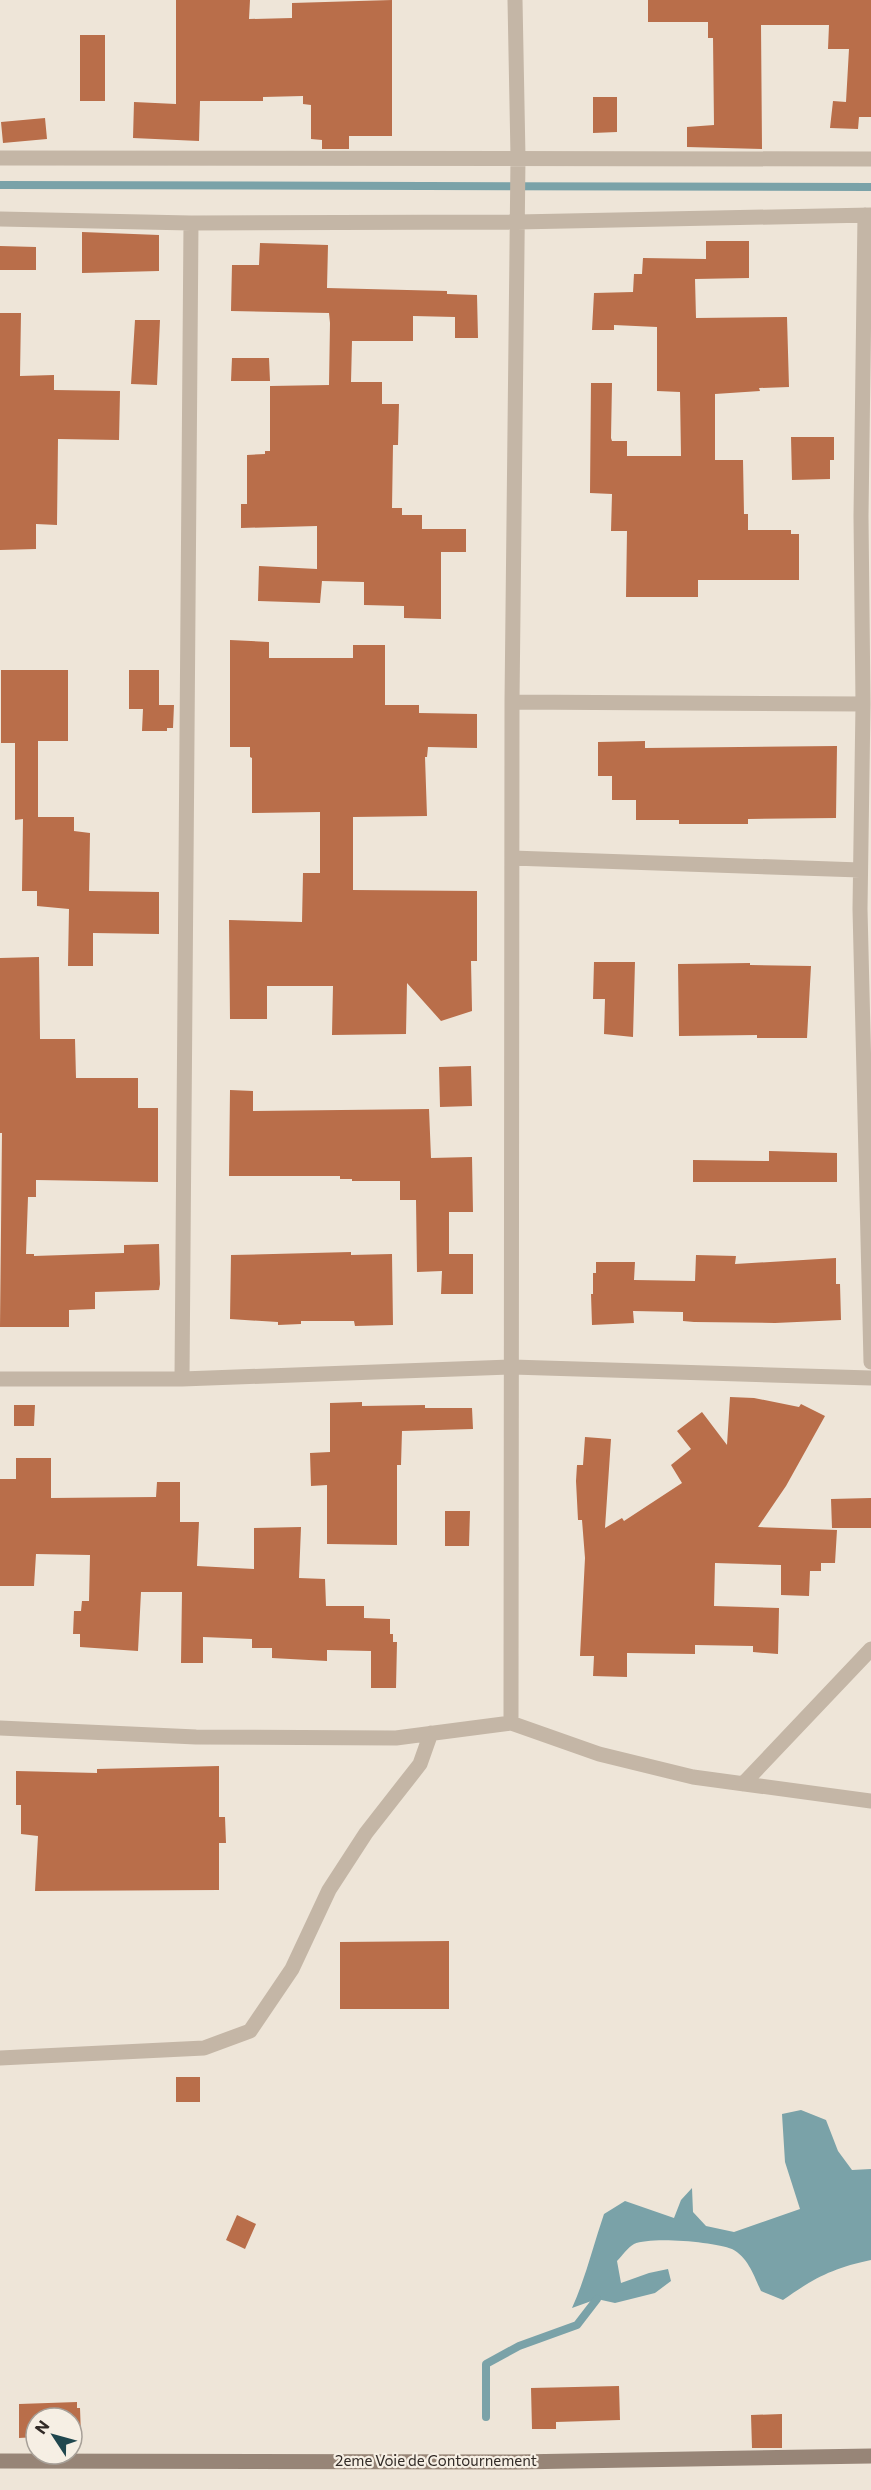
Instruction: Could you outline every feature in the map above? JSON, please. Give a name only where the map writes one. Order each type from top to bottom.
[{"type":"main road","name":"2eme Voie de Contournement","points":[[0,2461],[516,2462],[871,2456]]},
{"type":"street","points":[[511,1723],[512,702],[517,222],[515,0]]},
{"type":"street","points":[[0,158],[517,165],[871,159]]},
{"type":"street","points":[[0,219],[191,223],[517,222],[868,215],[861,516],[863,704],[860,870],[871,1362]]},
{"type":"street","points":[[182,1379],[191,223]]},
{"type":"street","points":[[512,702],[863,704]]},
{"type":"street","points":[[512,858],[860,870]]},
{"type":"street","points":[[0,1379],[182,1379],[512,1367],[871,1378]]},
{"type":"street","points":[[743,1784],[871,1649]]},
{"type":"street","points":[[0,1728],[196,1737],[396,1738],[511,1723],[599,1754],[693,1777],[871,1802]]},
{"type":"street","points":[[0,2058],[204,2048],[250,2031],[292,1969],[329,1890],[366,1833],[420,1764],[431,1733]]},
{"type":"water","points":[[801,2110],[826,2120],[838,2151],[852,2170],[871,2169],[871,2260],[824,2275],[783,2300],[761,2291],[746,2262],[738,2252],[732,2249],[712,2244],[654,2240],[632,2245],[617,2261],[621,2283],[668,2269],[671,2281],[655,2293],[615,2303],[597,2299],[572,2308],[604,2214],[625,2201],[674,2218],[681,2200],[692,2188],[693,2212],[706,2226],[734,2232],[800,2209],[785,2162],[782,2114]]},
{"type":"building","points":[[176,0],[250,0],[249,19],[292,18],[292,3],[392,0],[392,136],[349,136],[349,149],[322,149],[322,140],[311,139],[311,105],[303,104],[303,96],[263,97],[263,101],[200,101],[199,141],[133,138],[134,102],[176,104]]},
{"type":"building","points":[[648,0],[871,0],[871,117],[859,117],[858,129],[830,128],[833,101],[846,102],[849,49],[828,49],[829,25],[761,25],[762,149],[687,147],[687,127],[714,125],[713,38],[708,38],[708,22],[648,22]]},
{"type":"building","points":[[80,35],[105,35],[105,101],[80,101]]},
{"type":"building","points":[[593,97],[617,97],[617,132],[593,133]]},
{"type":"building","points":[[45,118],[47,139],[3,143],[1,122]]},
{"type":"building","points":[[82,232],[159,235],[159,271],[82,273]]},
{"type":"building","points":[[706,241],[749,241],[749,278],[695,279],[696,318],[787,317],[789,387],[759,388],[760,391],[715,394],[715,460],[743,460],[744,514],[748,514],[748,530],[791,530],[791,534],[799,534],[799,580],[698,580],[698,597],[626,597],[627,531],[611,531],[612,494],[590,493],[591,383],[612,383],[611,438],[612,441],[627,441],[627,456],[681,456],[680,392],[657,391],[657,327],[614,325],[614,330],[592,330],[594,293],[633,292],[634,274],[642,274],[643,258],[706,259]]},
{"type":"building","points":[[260,243],[328,245],[327,288],[447,291],[447,294],[477,295],[478,338],[455,338],[455,317],[413,316],[413,341],[352,341],[351,382],[382,382],[382,404],[399,404],[398,445],[393,445],[392,508],[402,508],[402,515],[422,515],[422,529],[466,529],[466,552],[441,552],[441,619],[404,618],[404,606],[364,605],[364,582],[322,581],[320,603],[258,601],[259,566],[317,569],[317,526],[241,528],[241,504],[247,504],[247,455],[265,454],[265,451],[270,451],[270,386],[329,385],[330,323],[329,313],[231,311],[232,265],[259,265]]},
{"type":"building","points":[[0,246],[36,247],[36,270],[0,270]]},
{"type":"building","points":[[0,313],[21,313],[20,376],[54,375],[54,390],[120,391],[119,440],[58,439],[57,525],[36,524],[36,549],[0,550]]},
{"type":"building","points":[[135,320],[160,320],[157,385],[131,384]]},
{"type":"building","points":[[232,358],[269,358],[270,381],[231,381]]},
{"type":"building","points":[[791,437],[834,437],[834,460],[830,460],[830,479],[792,480]]},
{"type":"building","points":[[230,640],[269,642],[269,658],[353,658],[353,645],[385,645],[385,705],[419,705],[419,713],[477,714],[477,748],[428,747],[427,757],[425,757],[427,816],[353,817],[353,890],[477,891],[477,961],[471,961],[472,1011],[441,1021],[407,983],[406,1034],[332,1035],[333,986],[267,986],[267,1019],[230,1019],[229,920],[302,922],[303,873],[320,873],[320,812],[252,813],[250,747],[230,747]]},
{"type":"building","points":[[1,670],[68,670],[68,741],[38,741],[38,817],[74,817],[74,831],[90,833],[89,891],[159,892],[159,934],[93,933],[93,966],[68,966],[69,909],[37,906],[37,891],[22,891],[23,819],[15,820],[15,743],[1,743]]},
{"type":"building","points":[[129,670],[159,670],[159,705],[174,705],[173,728],[167,728],[167,731],[142,731],[143,709],[129,709]]},
{"type":"building","points":[[645,741],[645,748],[837,746],[836,818],[748,819],[748,824],[679,824],[679,820],[636,820],[636,800],[612,800],[612,776],[598,776],[598,742]]},
{"type":"building","points":[[39,957],[40,1039],[75,1039],[76,1078],[138,1078],[138,1108],[158,1108],[158,1182],[36,1180],[36,1197],[28,1197],[26,1254],[34,1254],[34,1256],[124,1253],[124,1245],[159,1244],[160,1284],[159,1290],[95,1292],[95,1309],[69,1310],[69,1327],[0,1327],[2,1133],[0,1133],[0,958]]},
{"type":"building","points":[[594,962],[635,962],[633,1037],[604,1034],[605,999],[593,999]]},
{"type":"building","points":[[750,963],[750,965],[811,966],[807,1038],[757,1038],[757,1035],[679,1036],[678,964]]},
{"type":"building","points":[[471,1066],[472,1106],[440,1107],[439,1067]]},
{"type":"building","points":[[230,1090],[253,1091],[253,1111],[429,1109],[431,1158],[472,1157],[473,1212],[449,1212],[449,1254],[473,1254],[473,1294],[441,1294],[442,1271],[417,1272],[416,1200],[400,1200],[400,1181],[352,1181],[352,1179],[340,1179],[340,1176],[229,1176]]},
{"type":"building","points":[[769,1151],[837,1153],[837,1182],[693,1182],[693,1160],[769,1161]]},
{"type":"building","points":[[351,1252],[351,1255],[392,1254],[393,1325],[355,1326],[354,1321],[301,1321],[301,1324],[278,1325],[278,1322],[230,1319],[231,1255]]},
{"type":"building","points":[[696,1255],[736,1256],[735,1264],[836,1258],[836,1284],[840,1284],[841,1320],[775,1323],[694,1322],[683,1321],[683,1312],[633,1311],[634,1323],[592,1325],[591,1294],[593,1294],[593,1273],[596,1273],[596,1262],[635,1262],[634,1280],[695,1281]]},
{"type":"building","points":[[730,1397],[754,1398],[799,1407],[801,1404],[825,1416],[786,1486],[758,1527],[837,1530],[835,1563],[821,1563],[821,1571],[810,1571],[809,1596],[781,1595],[781,1565],[715,1563],[714,1606],[779,1608],[778,1654],[753,1652],[753,1646],[695,1645],[695,1654],[627,1653],[627,1677],[593,1676],[594,1656],[580,1656],[585,1558],[582,1520],[578,1520],[576,1481],[577,1465],[583,1465],[585,1437],[611,1439],[605,1528],[622,1518],[624,1521],[682,1483],[671,1465],[691,1449],[677,1431],[702,1412],[727,1445]]},
{"type":"building","points":[[362,1402],[362,1406],[425,1405],[425,1408],[472,1408],[473,1429],[402,1431],[401,1465],[397,1465],[397,1545],[327,1544],[327,1485],[311,1486],[310,1453],[330,1452],[330,1403]]},
{"type":"building","points":[[14,1405],[35,1405],[34,1426],[14,1426]]},
{"type":"building","points":[[16,1458],[51,1458],[51,1498],[156,1497],[157,1482],[180,1482],[180,1522],[199,1522],[197,1566],[254,1569],[254,1528],[301,1527],[299,1578],[325,1579],[326,1606],[364,1606],[364,1618],[390,1619],[390,1634],[393,1634],[393,1642],[397,1642],[396,1688],[371,1688],[371,1651],[327,1650],[327,1661],[272,1658],[272,1648],[252,1648],[252,1639],[203,1637],[203,1663],[181,1663],[182,1592],[141,1592],[138,1651],[80,1647],[80,1634],[73,1634],[74,1611],[81,1611],[82,1601],[89,1601],[90,1555],[36,1554],[34,1586],[0,1586],[0,1479],[16,1479]]},
{"type":"building","points":[[871,1498],[871,1528],[832,1528],[831,1499]]},
{"type":"building","points":[[445,1511],[470,1511],[469,1546],[445,1546]]},
{"type":"building","points":[[219,1766],[219,1817],[225,1817],[226,1843],[219,1843],[219,1890],[35,1891],[38,1836],[21,1834],[21,1805],[16,1805],[16,1771],[97,1773],[97,1769]]},
{"type":"building","points":[[449,1941],[449,2009],[340,2009],[340,1942]]},
{"type":"building","points":[[176,2077],[200,2077],[200,2102],[176,2102]]},
{"type":"building","points":[[237,2215],[256,2224],[245,2249],[226,2240]]},
{"type":"building","points":[[619,2386],[620,2420],[556,2422],[556,2429],[532,2429],[531,2388]]},
{"type":"building","points":[[77,2402],[77,2406],[24,2406],[24,2438],[19,2438],[19,2404]]},
{"type":"building","points":[[782,2414],[782,2448],[752,2448],[751,2415]]},
{"type":"waterway","points":[[0,185],[871,187]]},
{"type":"waterway","points":[[486,2417],[486,2364],[519,2346],[577,2325],[597,2299]]}]
